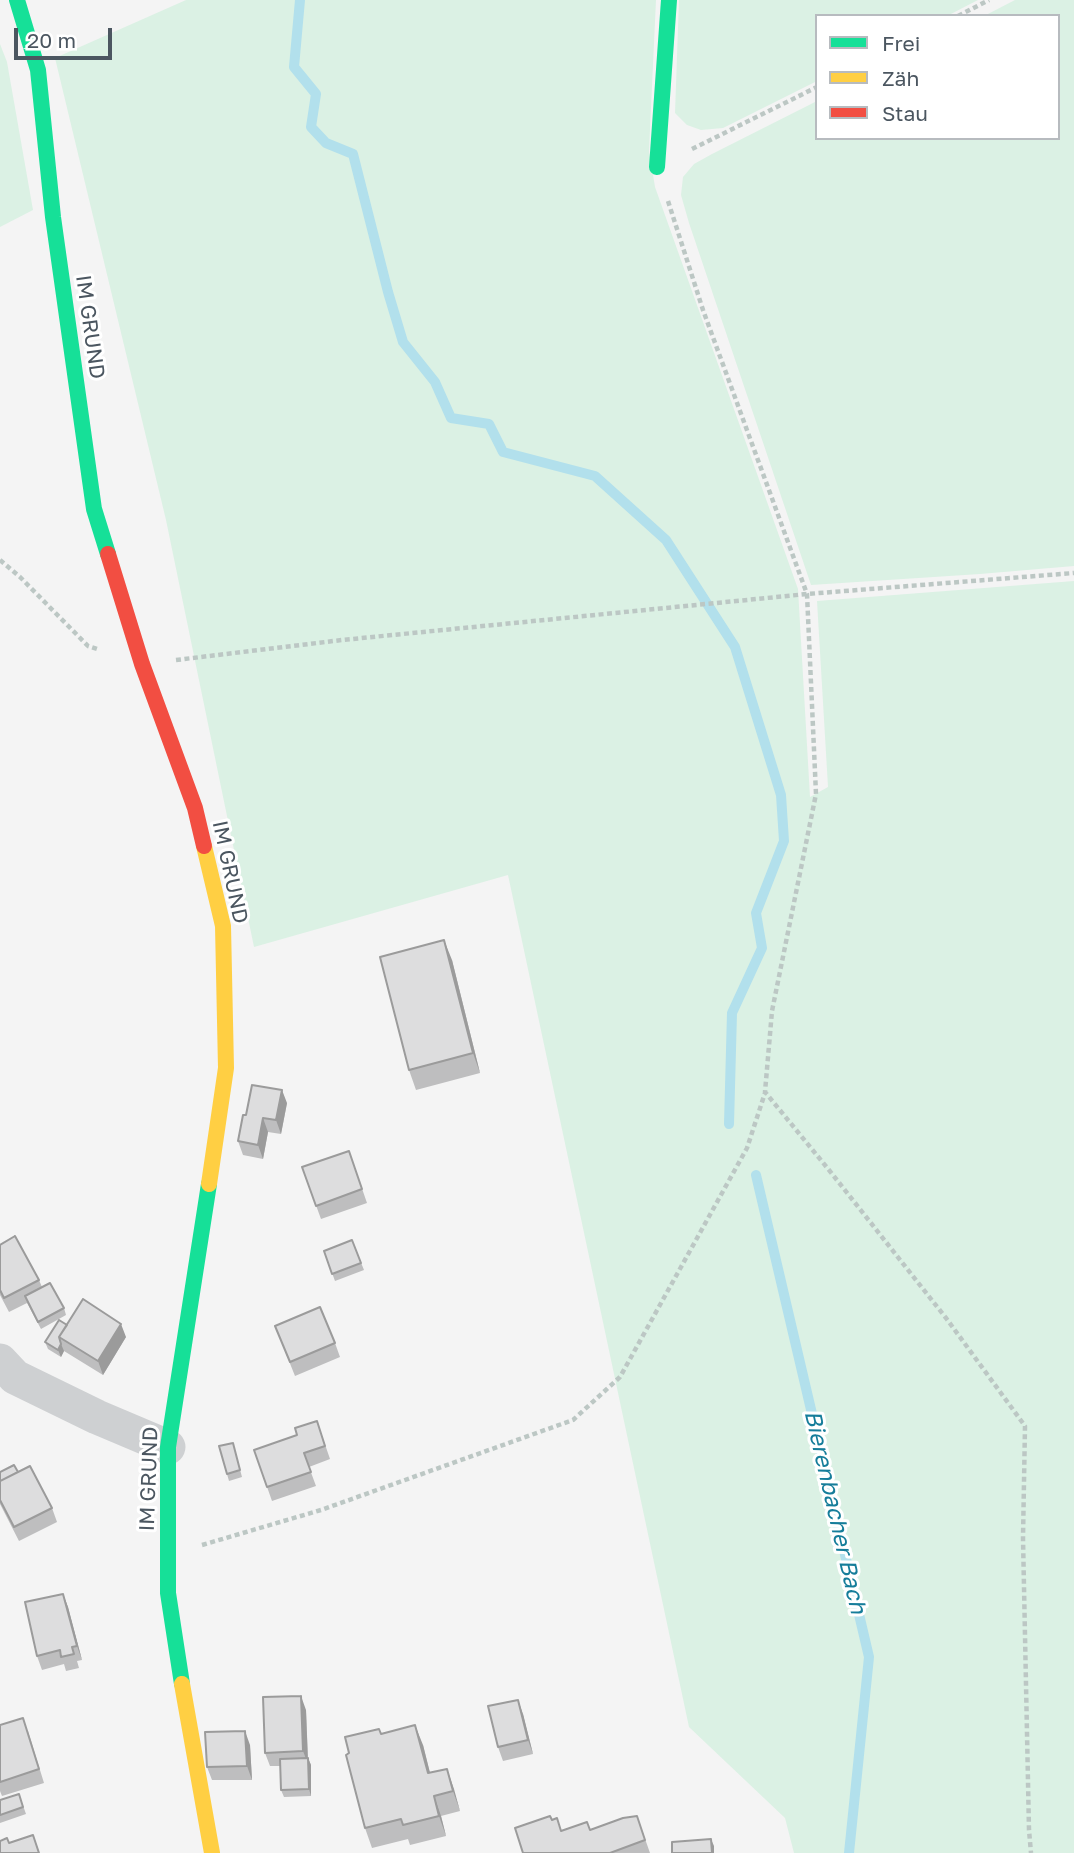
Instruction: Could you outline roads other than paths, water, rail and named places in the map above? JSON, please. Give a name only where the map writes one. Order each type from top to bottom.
[{"type":"street","name":"IM GRUND","points":[[17,0],[38,70],[53,217],[94,509],[142,664],[195,808],[223,926],[226,1068],[168,1447],[168,1593],[188,1725],[212,1853]]},
{"type":"street","points":[[657,167],[669,0]]},
{"type":"street","points":[[0,1362],[15,1377],[97,1417],[168,1447]]},
{"type":"waterway","name":"Bierenbacher Bach","points":[[300,0],[294,67],[316,94],[311,127],[326,143],[353,154],[403,342],[435,382],[451,418],[489,424],[503,452],[595,476],[666,540],[735,647],[781,795],[784,841],[756,913],[762,948],[732,1013],[729,1124]]},
{"type":"waterway","name":"Bierenbacher Bach","points":[[756,1175],[869,1657],[849,1853]]}]
